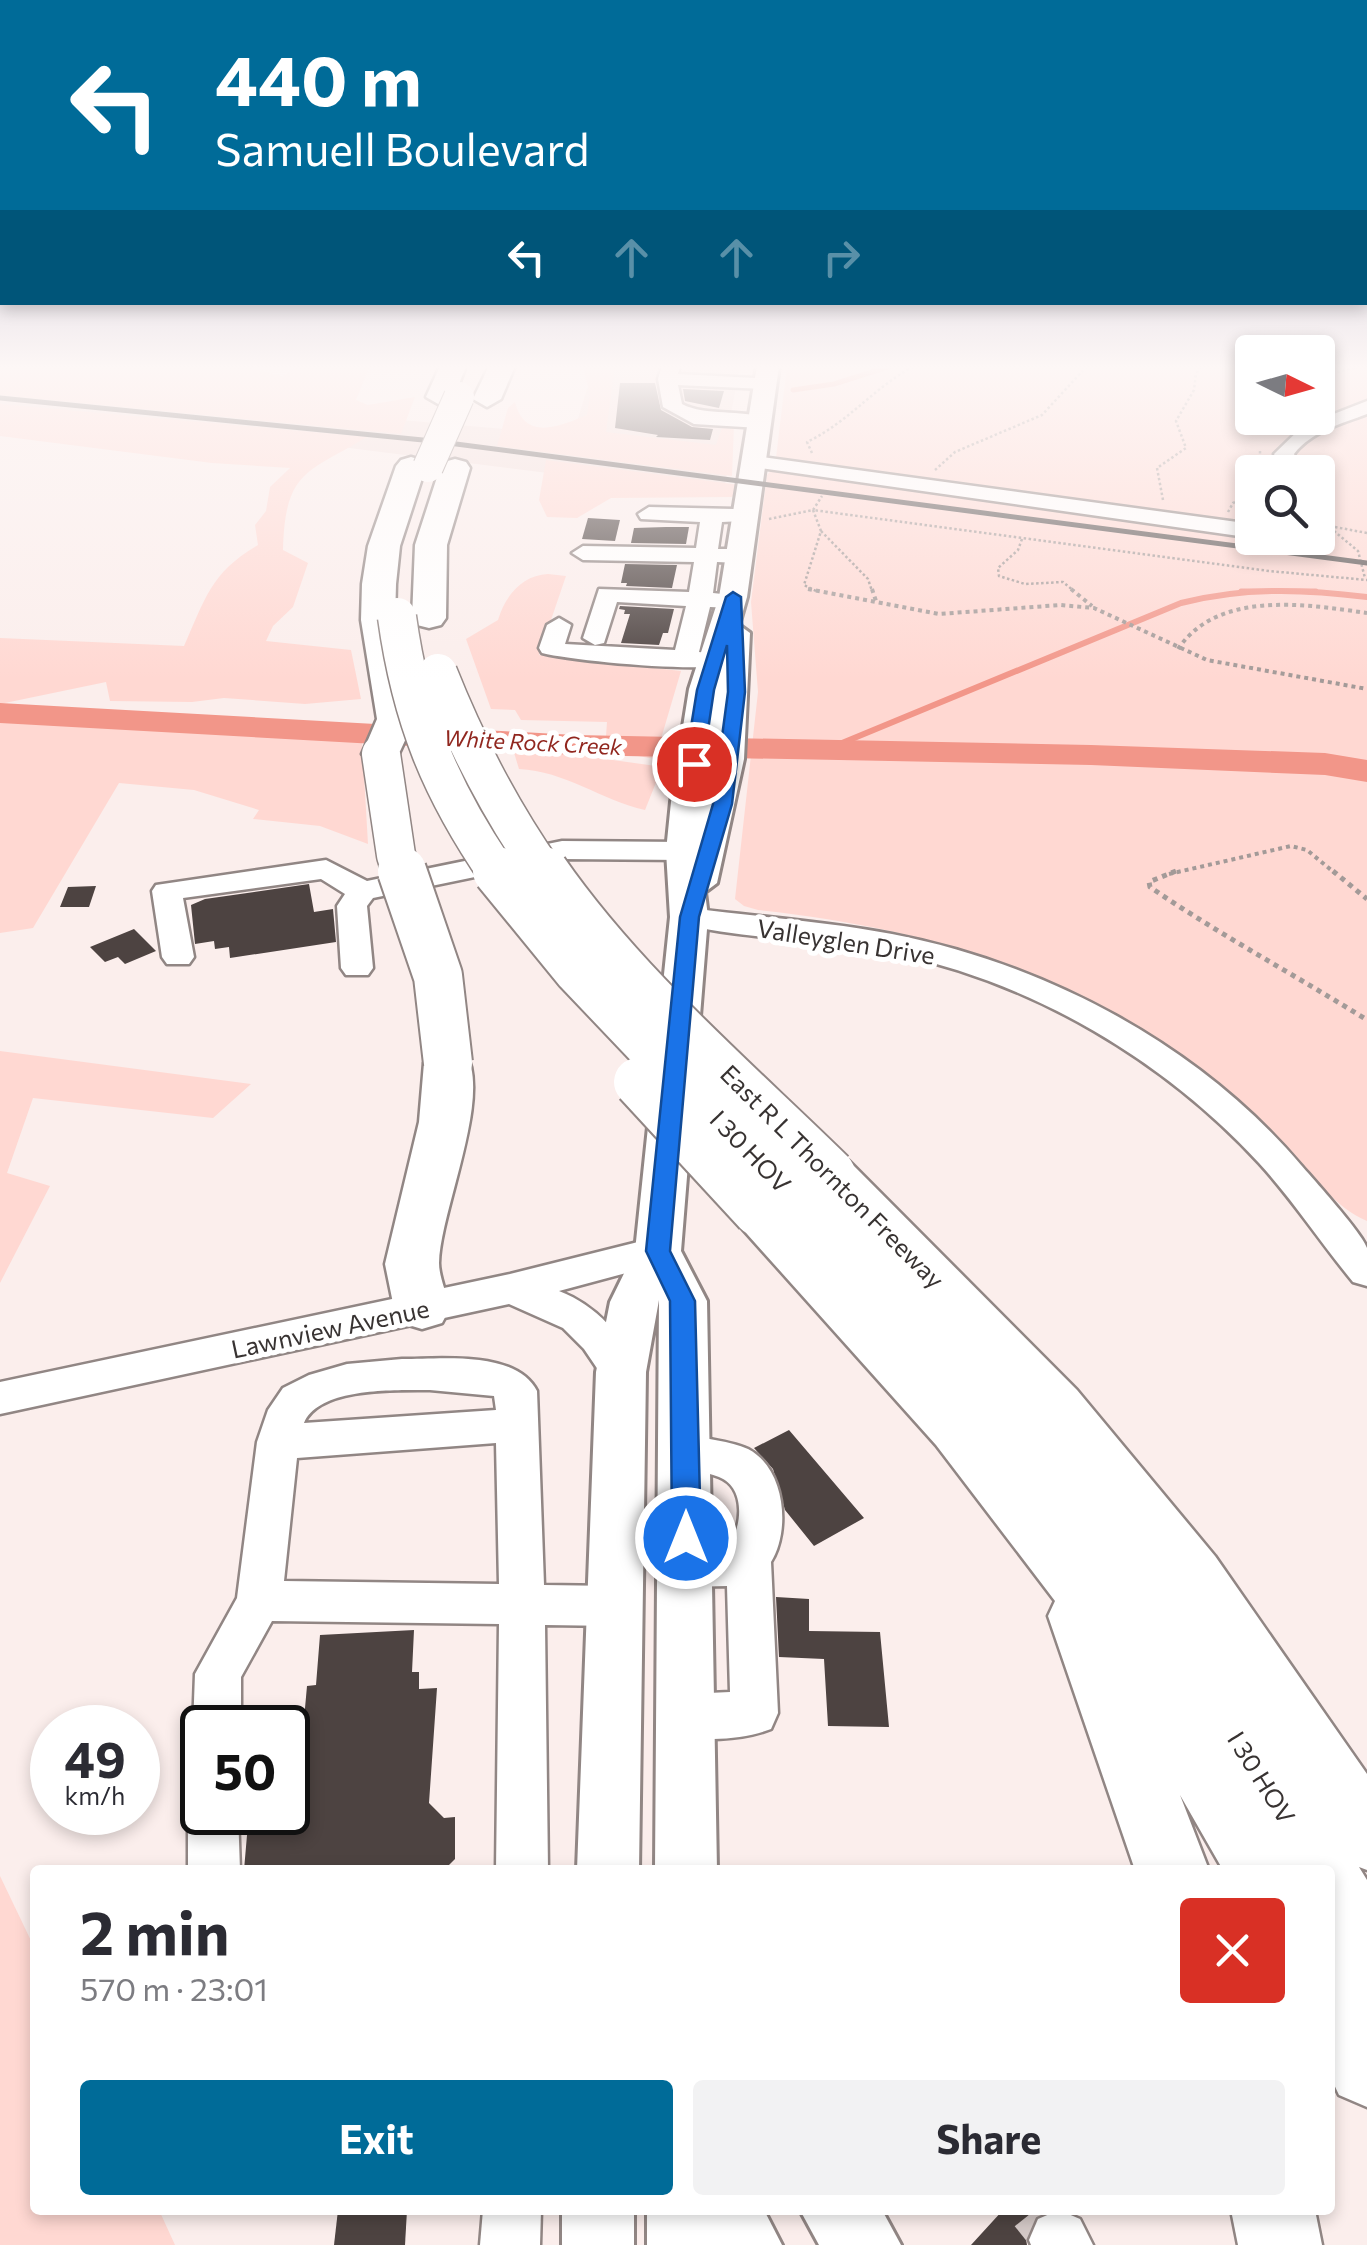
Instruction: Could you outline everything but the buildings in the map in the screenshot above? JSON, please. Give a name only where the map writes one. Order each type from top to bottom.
[{"type":"highway","name":"East R L Thornton Freeway","points":[[430,471],[384,546],[401,619],[396,719],[438,815],[532,966],[794,1194],[1068,1422],[1192,1576],[1367,1835]]},
{"type":"highway","name":"East R L Thornton Freeway","points":[[401,619],[430,546],[432,471]]},
{"type":"highway","name":"I 30 HOV","points":[[401,619],[406,679],[417,720],[435,766],[487,857],[562,954],[894,1299],[1021,1439],[1179,1646],[1316,1865]]},
{"type":"highway","points":[[396,719],[380,754],[390,828],[406,890],[438,976],[448,1063],[442,1135],[401,1312]]},
{"type":"highway","name":"East R L Thornton Freeway","points":[[794,1194],[983,1458],[1061,1557],[1154,1692],[1260,1865]]},
{"type":"highway","points":[[1061,1557],[1170,1865]]},
{"type":"highway","points":[[1335,1897],[1367,1952]]},
{"type":"highway","points":[[1335,2002],[1367,2067]]},
{"type":"highway","points":[[1274,2215],[1280,2245]]},
{"type":"main road","points":[[608,1865],[621,1372],[634,1302],[658,1251],[690,917],[705,803],[710,675],[733,599],[753,471]]},
{"type":"main road","points":[[690,917],[684,851],[705,803]]},
{"type":"main road","points":[[658,1251],[683,1301],[686,1865]]},
{"type":"main road","points":[[598,2215],[598,2245]]},
{"type":"main road","points":[[683,2215],[683,2245]]},
{"type":"main road","points":[[722,2215],[746,2245]]},
{"type":"main road","points":[[840,2215],[866,2245]]},
{"type":"street","points":[[815,471],[1235,522]]},
{"type":"street","points":[[650,514],[745,520]]},
{"type":"street","points":[[559,626],[552,648],[710,675],[700,599],[712,516]]},
{"type":"street","points":[[583,553],[740,556]]},
{"type":"street","points":[[595,638],[607,594],[733,599]]},
{"type":"street","points":[[178,957],[167,891],[326,869],[362,891],[562,850],[684,851]]},
{"type":"street","points":[[357,968],[352,906],[362,891]]},
{"type":"street","name":"Valleyglen Drive","points":[[690,917],[923,950],[1027,986],[1081,1012],[1134,1040],[1228,1113],[1272,1155],[1367,1272]]},
{"type":"street","name":"Lawnview Avenue","points":[[0,1398],[510,1289],[658,1251]]},
{"type":"street","points":[[510,1289],[556,1303],[582,1318],[621,1372]]},
{"type":"street","points":[[392,1373],[401,1312]]},
{"type":"street","points":[[217,1705],[218,1674],[259,1601],[278,1442],[286,1414],[301,1396],[392,1373],[504,1381],[518,1390],[522,1865]]},
{"type":"street","points":[[278,1442],[516,1425]]},
{"type":"street","points":[[686,1452],[736,1463],[753,1482],[762,1514],[757,1546],[736,1566],[687,1568]]},
{"type":"street","points":[[688,1716],[754,1712],[748,1554]]},
{"type":"street","points":[[259,1601],[615,1606]]},
{"type":"street","points":[[214,1835],[214,1865]]},
{"type":"street","points":[[510,2245],[512,2215]]},
{"type":"path","points":[[919,486],[935,471]]},
{"type":"path","points":[[1158,471],[1164,501],[1169,506]]},
{"type":"path","points":[[813,510],[822,496]]},
{"type":"path","points":[[813,510],[820,531],[868,579],[876,602]]},
{"type":"path","points":[[745,520],[813,510],[1269,571],[1366,579],[1358,551],[1335,532]]},
{"type":"path","points":[[1335,527],[1367,533]]},
{"type":"path","points":[[820,531],[805,587],[957,614],[1059,602],[1094,608],[1207,660],[1367,689]]},
{"type":"path","points":[[1022,539],[1018,550],[998,568],[999,576],[1025,584],[1063,582],[1094,608]]},
{"type":"path","points":[[1178,649],[1191,628],[1236,612],[1281,606],[1367,613]]},
{"type":"path","points":[[1367,899],[1307,850],[1291,846],[1238,860],[1186,866],[1149,882],[1150,887],[1210,928],[1236,939],[1367,1020]]},
{"type":"shaded area","points":[[287,471],[310,471],[295,489],[289,504],[283,550],[308,563],[293,607],[273,626],[266,641],[351,650],[361,699],[305,704],[224,698],[192,702],[110,701],[106,682],[0,704],[0,638],[184,646],[219,576],[258,545],[255,525],[266,511],[270,487]]},
{"type":"shaded area","points":[[530,471],[728,471],[723,495]]},
{"type":"shaded area","points":[[544,471],[630,471],[740,485],[732,497],[611,498],[577,518],[547,517],[539,500]]},
{"type":"shaded area","points":[[691,471],[732,471],[732,476]]},
{"type":"shaded area","points":[[771,471],[1235,471],[1235,555],[1335,555],[1335,471],[1367,471],[1367,1221],[1336,1201],[1295,1155],[1222,1086],[1161,1041],[1108,1009],[1053,983],[938,943],[819,918],[758,910],[735,899],[758,692],[751,602],[767,475]]},
{"type":"shaded area","points":[[548,574],[566,576],[539,655],[681,671],[655,759],[605,750],[607,722],[521,720],[515,710],[491,709],[466,639],[498,620],[510,595],[523,583]]},
{"type":"shaded area","points":[[0,721],[362,741],[368,844],[320,826],[253,819],[259,810],[194,790],[119,783],[33,928],[0,933]]},
{"type":"shaded area","points":[[512,746],[656,766],[659,775],[645,810],[552,775],[519,769]]},
{"type":"shaded area","points":[[0,1051],[251,1084],[213,1118],[33,1098],[7,1173],[50,1186],[0,1283]]},
{"type":"shaded area","points":[[0,1876],[30,1939],[30,2215],[161,2215],[175,2245],[0,2245]]},
{"type":"waterway","points":[[1241,591],[1274,591]]},
{"type":"waterway","points":[[830,748],[1181,603],[1274,591]]},
{"type":"waterway","points":[[1274,591],[1316,591]]},
{"type":"waterway","points":[[1274,591],[1367,597]]},
{"type":"waterway","name":"White Rock Creek","points":[[0,713],[575,745],[1091,755],[1325,764],[1367,771]]},
{"type":"tunnel","points":[[1039,2215],[1059,2240]]},
{"type":"railway","points":[[661,471],[1367,563]]},
{"type":"route","points":[[686,1538],[683,1301],[658,1251],[690,917],[722,804],[736,692],[733,597],[706,690],[694,764]]}]
